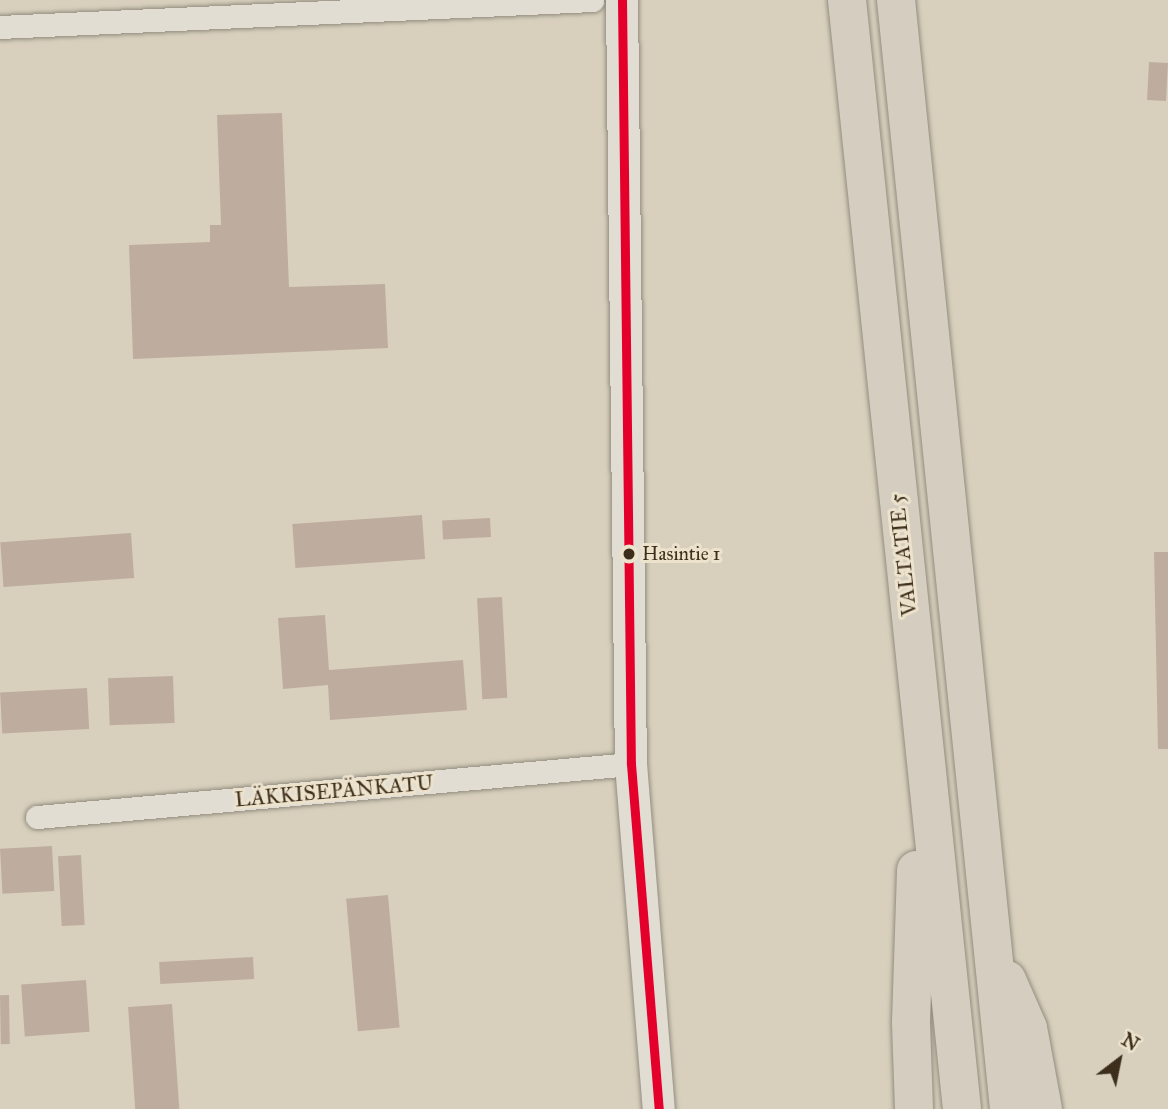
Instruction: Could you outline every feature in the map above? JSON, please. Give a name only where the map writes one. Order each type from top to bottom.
[{"type":"highway","name":"VALTATIE 5","points":[[847,0],[962,1109]]},
{"type":"highway","points":[[896,0],[1009,1109]]},
{"type":"highway","points":[[914,1109],[911,1022],[921,729]]},
{"type":"highway","points":[[990,940],[1028,1028],[1043,1109]]},
{"type":"street","points":[[0,27],[592,0]]},
{"type":"street","points":[[622,0],[631,764],[659,1109]]},
{"type":"street","name":"LÄKKISEPÄNKATU","points":[[37,817],[631,764]]},
{"type":"building","points":[[1149,62],[1168,63],[1166,101],[1147,100]]},
{"type":"building","points":[[282,113],[289,287],[385,284],[388,348],[133,359],[129,245],[210,242],[210,225],[221,225],[217,115]]},
{"type":"building","points":[[422,515],[425,559],[295,568],[292,524]]},
{"type":"building","points":[[490,518],[491,537],[443,539],[442,521]]},
{"type":"building","points":[[131,533],[134,578],[3,587],[0,542]]},
{"type":"building","points":[[1154,552],[1168,552],[1168,749],[1158,749]]},
{"type":"building","points":[[502,597],[507,698],[482,699],[477,598]]},
{"type":"building","points":[[325,615],[329,670],[463,660],[467,710],[330,720],[328,685],[283,689],[278,618]]},
{"type":"building","points":[[173,676],[175,723],[110,725],[108,678]]},
{"type":"building","points":[[87,688],[89,729],[2,733],[0,693]]},
{"type":"building","points":[[52,846],[54,891],[2,894],[0,849]]},
{"type":"building","points":[[81,855],[85,925],[62,926],[58,856]]},
{"type":"building","points":[[388,895],[400,1027],[358,1031],[346,899]]},
{"type":"building","points":[[253,957],[254,979],[160,984],[159,962]]},
{"type":"building","points":[[86,980],[90,1032],[25,1036],[21,985]]},
{"type":"building","points":[[0,995],[9,995],[10,1044],[1,1044]]},
{"type":"building","points":[[172,1004],[179,1109],[135,1109],[128,1007]]},
{"type":"transit line","points":[[622,0],[631,764],[659,1109]]},
{"type":"place","name":"Hasintie 1","points":[[629,554]]}]
